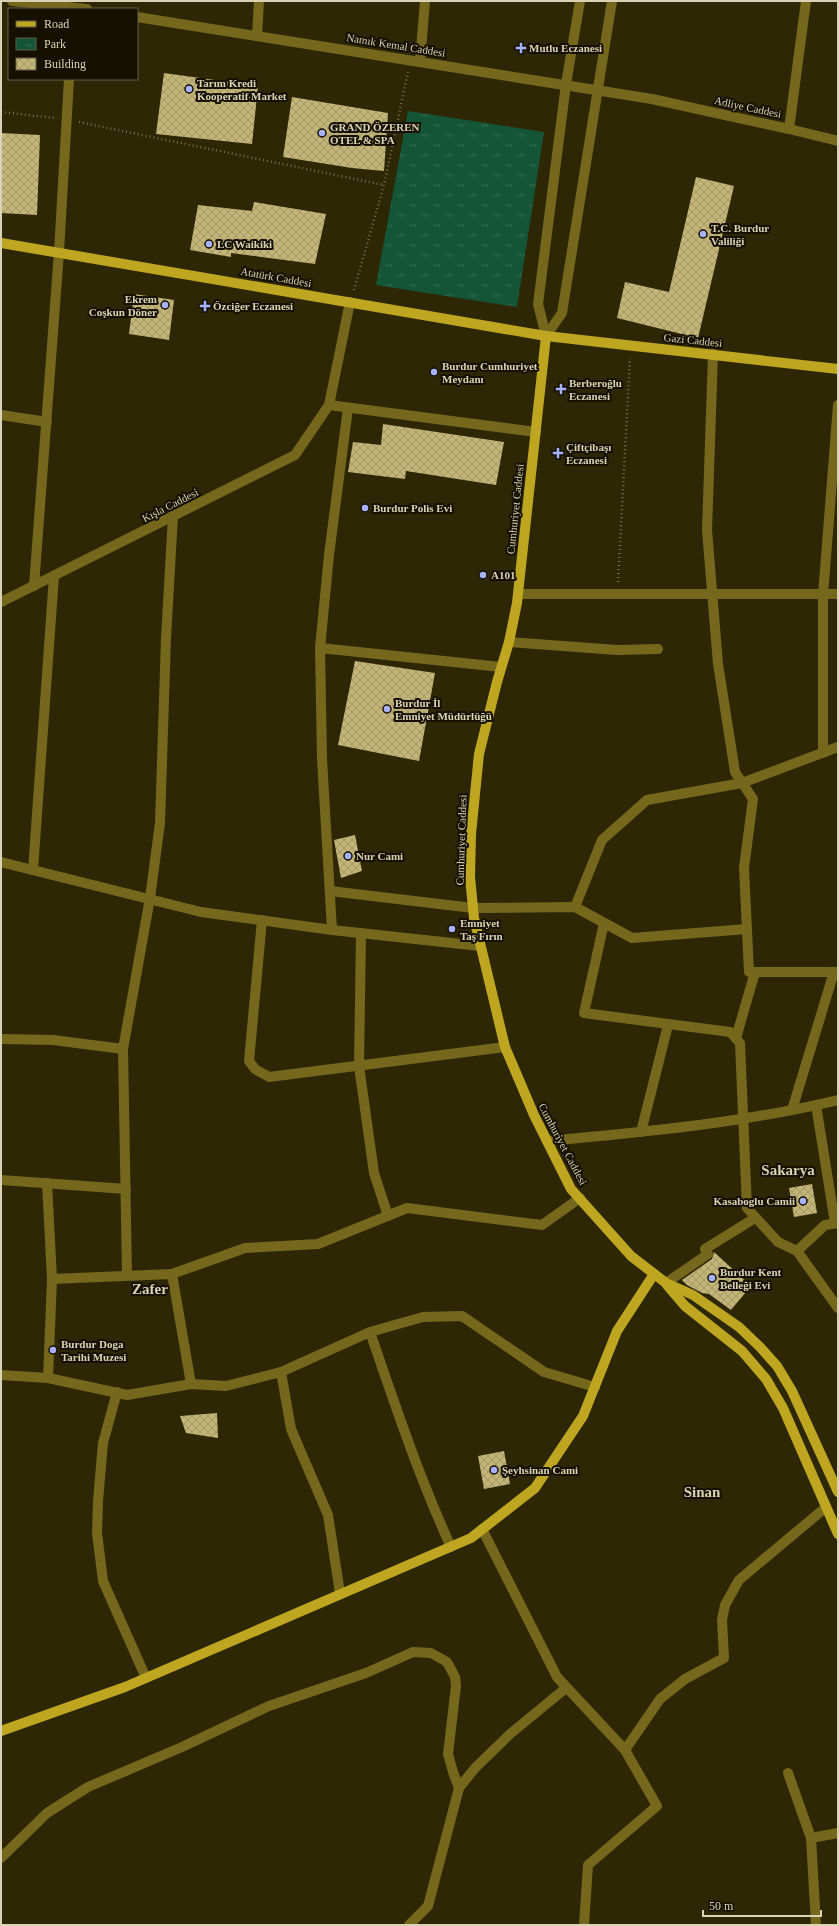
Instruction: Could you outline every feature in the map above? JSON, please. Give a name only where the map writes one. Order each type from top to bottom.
[{"type":"main road","name":"Atatürk Caddesi","points":[[1,243],[546,336]]},
{"type":"main road","name":"Gazi Caddesi","points":[[546,336],[838,369]]},
{"type":"main road","name":"Cumhuriyet Caddesi","points":[[546,336],[518,594],[509,642],[487,719],[474,792],[470,877],[473,908],[480,946],[505,1047],[517,1077],[572,1189],[631,1256],[666,1283]]},
{"type":"main road","points":[[1,1731],[146,1678],[340,1593],[471,1538],[535,1488],[583,1416],[617,1331],[654,1274]]},
{"type":"main road","points":[[666,1283],[693,1295],[739,1328],[760,1347],[777,1366],[792,1391],[838,1492]]},
{"type":"main road","points":[[666,1283],[685,1306],[742,1351],[766,1379],[783,1408],[825,1508],[838,1534]]},
{"type":"street","points":[[12,1],[73,6]]},
{"type":"street","points":[[257,36],[259,1]]},
{"type":"street","points":[[416,61],[425,1]]},
{"type":"street","points":[[546,336],[538,304],[566,84],[580,1]]},
{"type":"street","points":[[546,336],[562,313],[612,1]]},
{"type":"street","points":[[789,129],[806,1]]},
{"type":"street","name":"Namık Kemal Caddesi","points":[[138,17],[652,98]]},
{"type":"street","points":[[34,586],[59,252],[69,80]]},
{"type":"street","name":"Adliye Caddesi","points":[[652,98],[838,141]]},
{"type":"street","points":[[350,302],[329,405],[536,432]]},
{"type":"street","points":[[713,354],[706,530],[718,664],[735,772],[753,800],[744,868],[749,972],[836,972],[792,1110]]},
{"type":"street","name":"Kışla Caddesi","points":[[1,602],[294,455],[329,405]]},
{"type":"street","points":[[823,753],[823,595],[838,405]]},
{"type":"street","points":[[332,930],[322,759],[320,648],[329,555],[348,408]]},
{"type":"street","points":[[1,415],[47,422]]},
{"type":"street","points":[[128,1276],[123,1049],[150,898],[160,823],[166,638],[173,516]]},
{"type":"street","points":[[33,870],[54,576]]},
{"type":"street","points":[[518,594],[838,594]]},
{"type":"street","points":[[509,642],[617,650],[658,649]]},
{"type":"street","points":[[320,648],[501,667]]},
{"type":"street","points":[[574,907],[602,840],[647,800],[742,783],[838,748]]},
{"type":"street","points":[[1,862],[150,898],[201,912],[332,930],[480,946]]},
{"type":"street","points":[[330,891],[473,908],[574,907],[632,938],[747,929]]},
{"type":"street","points":[[262,920],[249,1061],[261,1074],[269,1077],[505,1047]]},
{"type":"street","points":[[604,923],[584,1012],[668,1025],[730,1032],[736,1038],[740,1044],[742,1119],[747,1208],[778,1242],[797,1251],[838,1308]]},
{"type":"street","points":[[361,933],[359,1066],[374,1173],[388,1216]]},
{"type":"street","points":[[736,1038],[755,972]]},
{"type":"street","points":[[641,1132],[668,1025]]},
{"type":"street","points":[[1,1039],[52,1040],[123,1049]]},
{"type":"street","points":[[548,1141],[641,1132],[742,1119],[838,1100]]},
{"type":"street","points":[[797,1251],[825,1226],[837,1223],[816,1105]]},
{"type":"street","points":[[1,1180],[126,1190]]},
{"type":"street","points":[[47,1183],[52,1279],[48,1378]]},
{"type":"street","points":[[52,1279],[172,1274],[245,1248],[318,1244],[407,1208],[542,1225],[580,1198]]},
{"type":"street","points":[[666,1283],[708,1254],[705,1249],[755,1218]]},
{"type":"street","points":[[172,1274],[191,1384]]},
{"type":"street","points":[[1,1375],[48,1378],[127,1395],[191,1384],[226,1386],[281,1372],[370,1332],[423,1317],[462,1316],[544,1372],[595,1387]]},
{"type":"street","points":[[370,1332],[404,1434],[451,1547]]},
{"type":"street","points":[[281,1372],[291,1429],[328,1515],[340,1593]]},
{"type":"street","points":[[117,1392],[103,1443],[97,1533],[103,1581],[146,1678]]},
{"type":"street","points":[[625,1750],[660,1699],[685,1679],[724,1658],[722,1620],[725,1605],[739,1580],[825,1508]]},
{"type":"street","points":[[482,1529],[557,1676],[566,1688],[625,1750],[657,1806],[588,1865],[584,1925]]},
{"type":"street","points":[[1,1858],[47,1813],[88,1787],[182,1747],[269,1706],[366,1673],[413,1652],[422,1651],[439,1656],[447,1662],[455,1677],[456,1686],[448,1754],[459,1788]]},
{"type":"street","points":[[409,1925],[428,1906],[459,1788],[475,1768],[510,1734],[566,1688]]},
{"type":"street","points":[[788,1773],[811,1838],[816,1925]]},
{"type":"street","points":[[811,1838],[838,1833]]},
{"type":"path","points":[[350,302],[384,185],[416,61]]},
{"type":"path","points":[[1,112],[66,120],[384,185]]},
{"type":"path","points":[[617,594],[631,345]]},
{"type":"green space","points":[[408,111],[544,132],[517,307],[376,285]]},
{"type":"building","points":[[164,73],[258,86],[252,144],[156,134]]},
{"type":"building","name":"GRAND ÖZEREN OTEL & SPA","points":[[292,97],[388,113],[384,171],[352,168],[283,157]]},
{"type":"building","points":[[1,133],[40,135],[37,215],[1,213]]},
{"type":"building","name":"T.C. Burdur Valiliği","points":[[696,177],[734,186],[698,338],[617,318],[625,282],[669,292]]},
{"type":"building","points":[[254,202],[326,214],[315,264],[231,253],[231,257],[190,250],[198,205],[252,211]]},
{"type":"building","points":[[134,294],[174,300],[169,340],[129,334]]},
{"type":"building","points":[[383,424],[504,442],[496,485],[406,471],[405,479],[348,472],[353,442],[381,445]]},
{"type":"building","name":"Burdur İl Emniyet Müdürlüğü","points":[[355,661],[435,673],[419,761],[338,745]]},
{"type":"building","name":"Nur Cami","points":[[355,835],[362,871],[341,878],[334,840]]},
{"type":"building","name":"Kasaboglu Camii","points":[[812,1184],[817,1213],[794,1217],[789,1188]]},
{"type":"building","name":"Burdur Kent Belleği Evi","points":[[714,1252],[751,1286],[731,1310],[709,1294],[702,1293],[687,1285],[682,1280],[712,1259]]},
{"type":"building","points":[[217,1413],[218,1438],[186,1433],[180,1416]]},
{"type":"building","name":"Şeyhsinan Cami","points":[[504,1451],[510,1484],[484,1489],[478,1456]]},
{"type":"place","name":"Mutlu Eczanesi","points":[[521,48]]},
{"type":"place","name":"Tarım Kredi Kooperatif Market","points":[[189,89]]},
{"type":"place","name":"GRAND ÖZEREN OTEL & SPA","points":[[322,133]]},
{"type":"place","name":"T.C. Burdur Valiliği","points":[[703,234]]},
{"type":"place","name":"LC Waikiki","points":[[209,244]]},
{"type":"place","name":"Ekrem Coşkun Döner","points":[[165,305]]},
{"type":"place","name":"Özciğer Eczanesi","points":[[205,306]]},
{"type":"place","name":"Burdur Cumhuriyet Meydanı","points":[[434,372]]},
{"type":"place","name":"Berberoğlu Eczanesi","points":[[561,389]]},
{"type":"place","name":"Çiftçibaşı Eczanesi","points":[[558,453]]},
{"type":"place","name":"Burdur Polis Evi","points":[[365,508]]},
{"type":"place","name":"A101","points":[[483,575]]},
{"type":"place","name":"Burdur İl Emniyet Müdürlüğü","points":[[387,709]]},
{"type":"place","name":"Nur Cami","points":[[348,856]]},
{"type":"place","name":"Emniyet Taş Fırın","points":[[452,929]]},
{"type":"place","name":"Kasaboglu Camii","points":[[803,1201]]},
{"type":"place","name":"Burdur Kent Belleği Evi","points":[[712,1278]]},
{"type":"place","name":"Burdur Doga Tarihi Muzesi","points":[[53,1350]]},
{"type":"place","name":"Şeyhsinan Cami","points":[[494,1470]]},
{"type":"district","name":"Sakarya","points":[[788,1170]]},
{"type":"district","name":"Zafer","points":[[150,1289]]},
{"type":"district","name":"Sinan","points":[[702,1492]]}]
